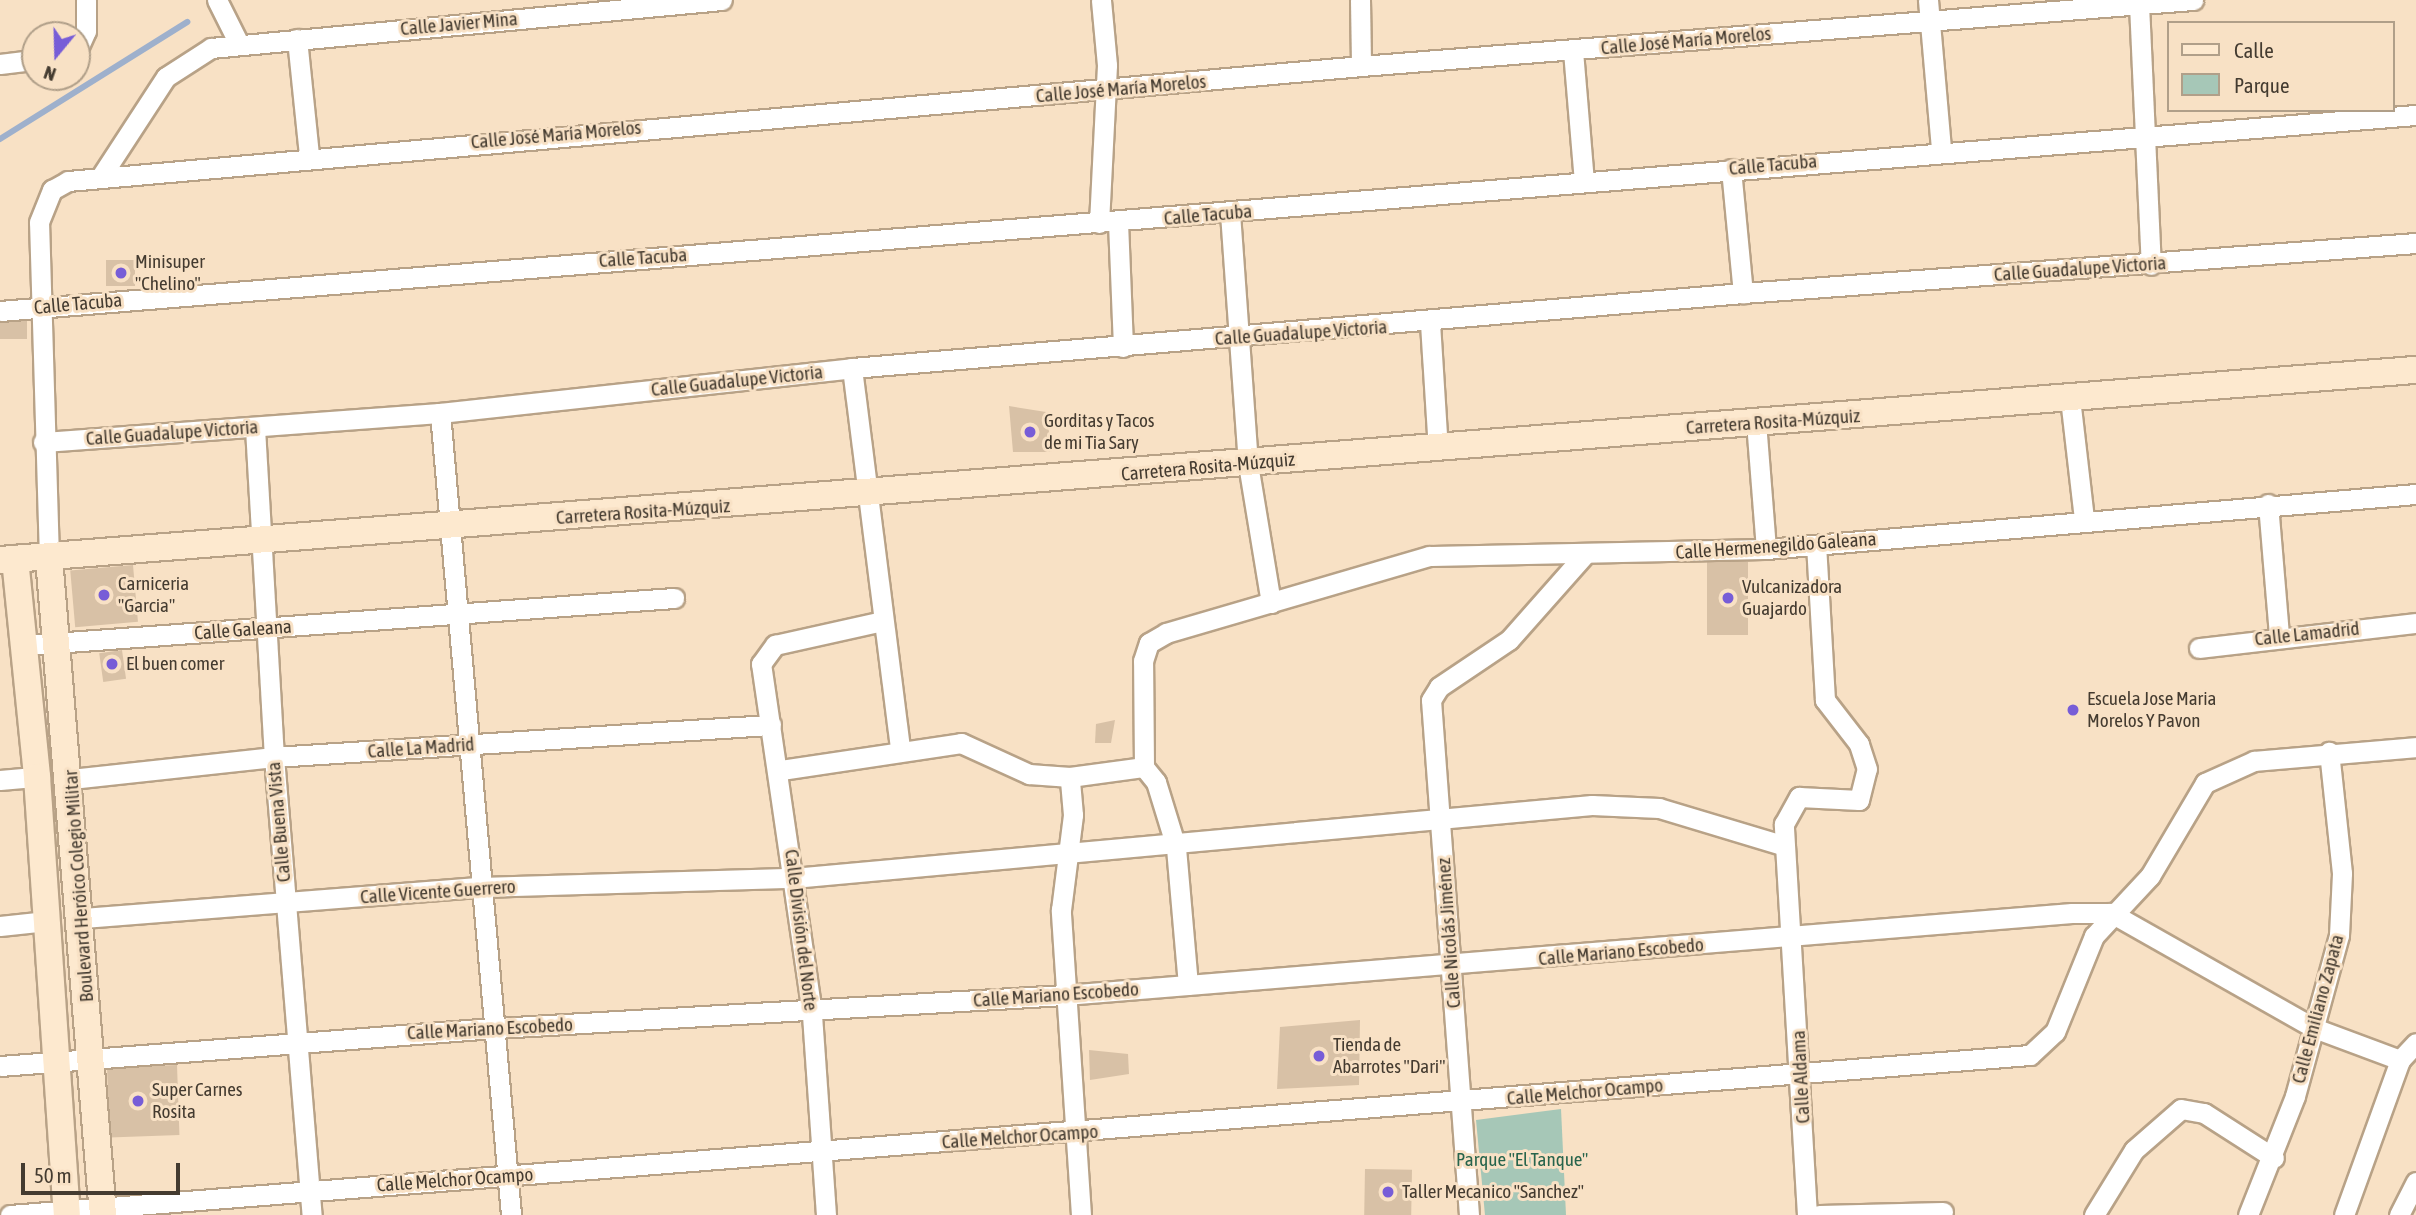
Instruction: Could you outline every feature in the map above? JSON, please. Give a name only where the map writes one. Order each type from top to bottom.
[{"type":"main road","name":"Carretera Rosita-Múzquiz","points":[[8,560],[867,495],[2416,370]]},
{"type":"main road","name":"Boulevard Heróico Colegio Militar","points":[[49,558],[83,918],[103,1211]]},
{"type":"main road","name":"Boulevard Heróico Colegio Militar","points":[[8,560],[26,645],[67,1212]]},
{"type":"street","points":[[83,21],[86,0]]},
{"type":"street","points":[[217,0],[238,42]]},
{"type":"street","name":"Calle Javier Mina","points":[[102,175],[166,77],[189,57],[238,42],[297,39],[722,0]]},
{"type":"street","points":[[1101,0],[1108,222],[1123,347]]},
{"type":"street","points":[[1360,0],[1361,66]]},
{"type":"street","points":[[1928,0],[1941,149]]},
{"type":"street","name":"Calle José María Morelos","points":[[41,307],[39,222],[52,190],[102,175],[1105,92],[1361,66],[2193,0]]},
{"type":"street","points":[[2139,4],[2151,265]]},
{"type":"street","points":[[297,39],[309,156]]},
{"type":"street","points":[[1573,51],[1584,182]]},
{"type":"street","points":[[0,64],[21,62]]},
{"type":"street","name":"Calle Tacuba","points":[[0,311],[1230,213],[1941,149],[2416,116]]},
{"type":"street","points":[[1731,169],[1743,293]]},
{"type":"street","points":[[1230,213],[1248,464],[1271,603]]},
{"type":"street","name":"Calle Guadalupe Victoria","points":[[43,442],[440,413],[852,369],[1430,323],[1743,293],[2151,265],[2416,243]]},
{"type":"street","points":[[41,307],[43,442],[49,558]]},
{"type":"street","points":[[1430,323],[1438,449]]},
{"type":"street","points":[[852,369],[900,748]]},
{"type":"street","points":[[2070,398],[2084,519]]},
{"type":"street","points":[[440,413],[471,744],[481,887],[497,1028],[511,1215]]},
{"type":"street","points":[[1756,422],[1766,549]]},
{"type":"street","name":"Calle Buena Vista","points":[[255,428],[274,757],[312,1215]]},
{"type":"street","name":"Calle Hermenegildo Galeana","points":[[1144,767],[1143,660],[1149,643],[1429,556],[1816,546],[2084,519],[2416,494]]},
{"type":"street","points":[[2268,504],[2279,635]]},
{"type":"street","name":"Calle Aldama","points":[[1807,1215],[1801,1073],[1782,845],[1786,813],[1798,797],[1859,800],[1867,783],[1859,744],[1825,700],[1816,546]]},
{"type":"street","name":"Calle Nicolás Jiménez","points":[[1469,1215],[1433,693],[1510,640],[1586,553]]},
{"type":"street","points":[[458,611],[674,598]]},
{"type":"street","name":"Calle Galeana","points":[[26,645],[458,611]]},
{"type":"street","name":"Calle División del Norte","points":[[826,1215],[813,1013],[793,878],[781,770],[761,664],[767,649],[882,621]]},
{"type":"street","name":"Calle Lamadrid","points":[[2199,648],[2279,635],[2416,623]]},
{"type":"street","name":"Calle La Madrid","points":[[71,779],[274,757],[771,726]]},
{"type":"street","points":[[781,770],[900,748],[969,743],[1029,774],[1070,777],[1144,767],[1156,782],[1176,847],[1188,985]]},
{"type":"street","points":[[2400,1060],[2314,1028],[2111,912],[2150,876],[2191,803],[2221,771],[2329,752],[2416,747]]},
{"type":"street","name":"Calle Emiliano Zapata","points":[[2248,1215],[2274,1158],[2314,1028],[2342,906],[2329,752]]},
{"type":"street","points":[[0,780],[37,777]]},
{"type":"street","points":[[1070,777],[1073,816],[1063,857],[1065,995],[1081,1215]]},
{"type":"street","name":"Calle Vicente Guerrero","points":[[83,918],[286,905],[481,887],[793,878],[1176,847],[1440,817],[1629,805],[1688,814],[1782,845]]},
{"type":"street","name":"Calle Mariano Escobedo","points":[[0,1066],[497,1028],[813,1013],[1065,995],[1791,938],[1972,919],[2111,912]]},
{"type":"street","name":"Calle Melchor Ocampo","points":[[10,1215],[103,1211],[310,1192],[1461,1103],[2030,1055],[2055,1032],[2094,936],[2111,912]]},
{"type":"street","points":[[0,926],[47,921]]},
{"type":"street","points":[[2344,1215],[2400,1060],[2416,1043]]},
{"type":"street","points":[[2094,1215],[2134,1150],[2181,1109],[2204,1113],[2274,1158]]},
{"type":"street","points":[[2399,1215],[2416,1182]]},
{"type":"street","points":[[1819,1215],[1942,1212]]},
{"type":"green space","name":"Parque \"El Tanque\"","points":[[1561,1109],[1566,1215],[1485,1215],[1476,1120]]},
{"type":"building","name":"Minisuper \"Chelino\"","points":[[106,260],[135,260],[135,286],[106,286]]},
{"type":"building","points":[[0,321],[27,321],[27,339],[0,339]]},
{"type":"building","name":"Gorditas y Tacos de mi Tia Sary","points":[[1009,406],[1046,412],[1052,452],[1013,452]]},
{"type":"building","name":"Vulcanizadora Guajardo","points":[[1707,562],[1748,562],[1748,635],[1707,635]]},
{"type":"building","name":"Carniceria \"Garcia\"","points":[[133,565],[138,622],[75,627],[70,570]]},
{"type":"building","name":"El buen comer","points":[[122,650],[126,679],[103,682],[99,653]]},
{"type":"building","points":[[1115,720],[1111,743],[1095,743],[1096,724]]},
{"type":"building","name":"Tienda de Abarrotes \"Dari\"","points":[[1360,1020],[1359,1085],[1277,1089],[1280,1027]]},
{"type":"building","points":[[1089,1050],[1128,1054],[1129,1074],[1090,1080]]},
{"type":"building","name":"Super Carnes Rosita","points":[[177,1065],[179,1135],[109,1137],[107,1067]]},
{"type":"building","name":"Taller Mecanico \"Sanchez\"","points":[[1365,1169],[1412,1170],[1411,1215],[1364,1215]]},
{"type":"waterway","points":[[0,139],[187,22]]},
{"type":"place","name":"Minisuper \"Chelino\"","points":[[121,273]]},
{"type":"place","name":"Gorditas y Tacos de mi Tia Sary","points":[[1030,432]]},
{"type":"place","name":"Carniceria \"Garcia\"","points":[[104,595]]},
{"type":"place","name":"Vulcanizadora Guajardo","points":[[1728,598]]},
{"type":"place","name":"El buen comer","points":[[112,664]]},
{"type":"place","name":"Escuela Jose Maria Morelos Y Pavon","points":[[2073,710]]},
{"type":"place","name":"Tienda de Abarrotes \"Dari\"","points":[[1319,1056]]},
{"type":"place","name":"Super Carnes Rosita","points":[[138,1101]]},
{"type":"place","name":"Taller Mecanico \"Sanchez\"","points":[[1388,1192]]}]
